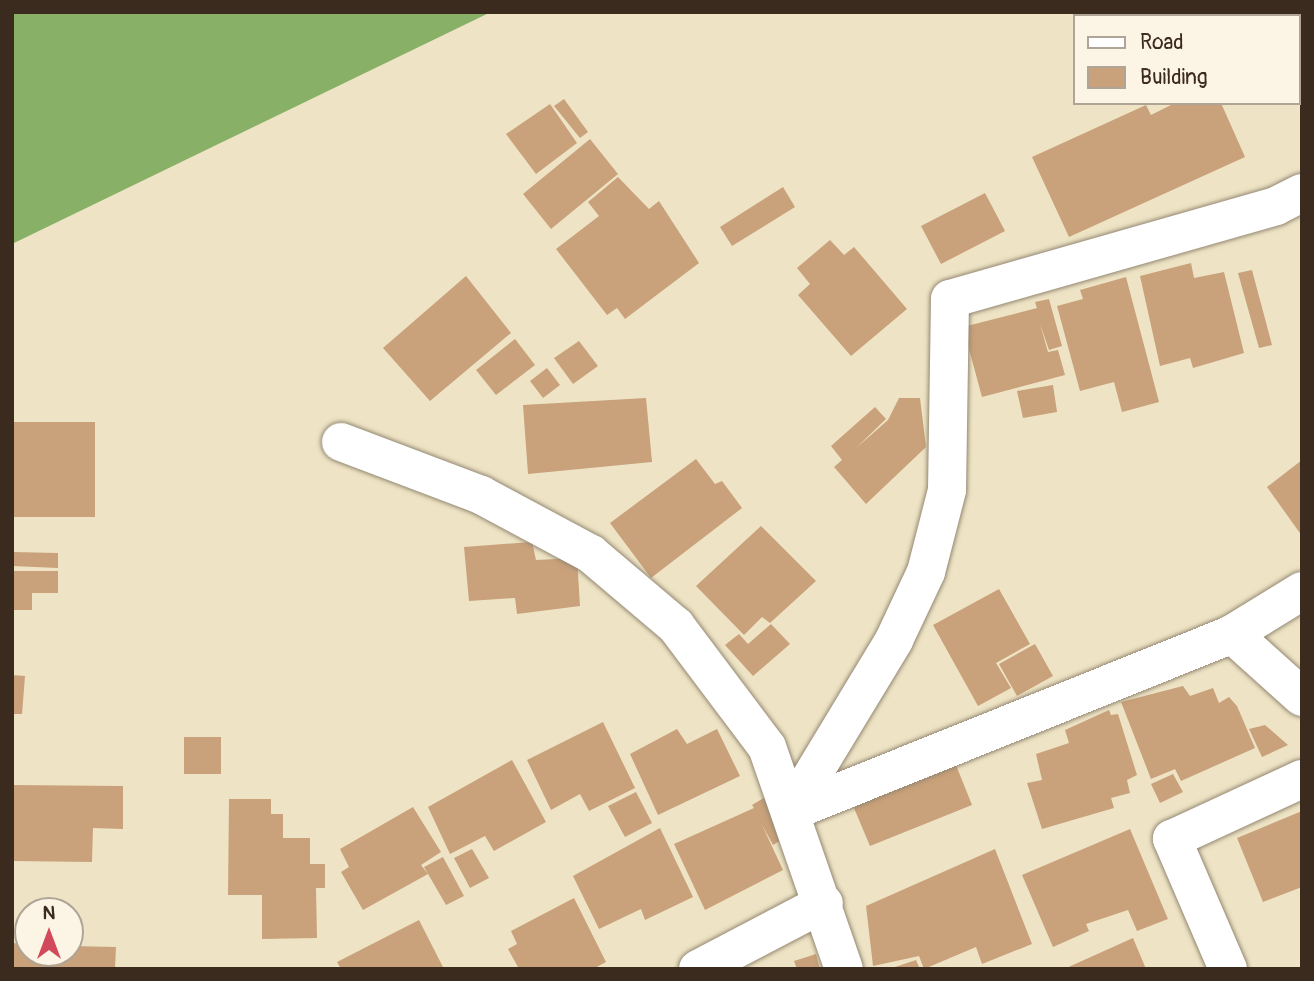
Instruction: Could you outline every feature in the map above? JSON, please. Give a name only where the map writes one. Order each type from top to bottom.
[{"type":"street","points":[[790,812],[894,640],[926,572],[947,490],[950,299],[1276,206],[1302,193]]},
{"type":"street","points":[[341,442],[481,495],[591,554],[676,626],[767,747],[824,903],[844,969]]},
{"type":"street","points":[[790,812],[1232,634],[1302,591]]},
{"type":"street","points":[[1232,634],[1302,697]]},
{"type":"street","points":[[1228,969],[1171,839],[1302,779]]},
{"type":"street","points":[[698,969],[824,903]]},
{"type":"green space","points":[[12,12],[491,12],[12,244]]},
{"type":"building","points":[[564,99],[588,132],[580,138],[554,106]]},
{"type":"building","points":[[550,104],[577,143],[536,174],[506,134]]},
{"type":"building","points":[[1146,105],[1151,115],[1171,105],[1222,105],[1245,157],[1069,237],[1032,157]]},
{"type":"building","points":[[590,139],[618,174],[551,229],[523,194]]},
{"type":"building","points":[[618,177],[649,209],[659,201],[699,263],[625,319],[617,308],[607,315],[556,249],[599,216],[588,202]]},
{"type":"building","points":[[783,187],[795,207],[732,246],[720,227]]},
{"type":"building","points":[[985,193],[1005,231],[941,264],[921,226]]},
{"type":"building","points":[[830,240],[844,255],[854,247],[907,309],[851,356],[798,295],[810,284],[797,268]]},
{"type":"building","points":[[1191,263],[1194,278],[1224,272],[1244,353],[1193,368],[1190,358],[1160,366],[1140,276]]},
{"type":"building","points":[[1252,270],[1272,345],[1259,348],[1238,273]]},
{"type":"building","points":[[466,276],[511,333],[430,401],[383,348]]},
{"type":"building","points":[[1126,277],[1159,402],[1122,412],[1114,382],[1080,391],[1057,306],[1083,299],[1080,290]]},
{"type":"building","points":[[1049,299],[1062,346],[1049,350],[1040,324],[1048,352],[1058,350],[1065,375],[982,397],[963,327],[1037,308],[1035,302]]},
{"type":"building","points":[[515,339],[535,365],[496,395],[476,370]]},
{"type":"building","points":[[579,341],[598,366],[573,384],[554,358]]},
{"type":"building","points":[[547,368],[560,385],[543,398],[530,381]]},
{"type":"building","points":[[1053,385],[1057,412],[1023,418],[1017,391]]},
{"type":"building","points":[[646,398],[652,462],[528,474],[523,405]]},
{"type":"building","points":[[899,398],[920,398],[926,447],[866,504],[834,467],[842,460],[831,446],[875,407],[886,419],[855,449],[888,420]]},
{"type":"building","points":[[12,422],[95,422],[95,517],[12,517]]},
{"type":"building","points":[[696,459],[715,484],[722,481],[742,508],[651,578],[610,523]]},
{"type":"building","points":[[1302,460],[1302,536],[1267,487]]},
{"type":"building","points":[[761,526],[816,581],[770,623],[762,617],[744,635],[696,586]]},
{"type":"building","points":[[532,542],[536,560],[577,558],[580,606],[517,614],[515,598],[469,601],[464,547]]},
{"type":"building","points":[[12,552],[58,553],[58,568],[12,566]]},
{"type":"building","points":[[12,571],[58,571],[58,593],[32,593],[32,610],[12,610]]},
{"type":"building","points":[[999,589],[1030,644],[996,663],[1011,688],[978,706],[933,625]]},
{"type":"building","points":[[771,624],[790,644],[753,676],[725,645],[739,634],[748,644]]},
{"type":"building","points":[[1035,644],[1053,676],[1017,696],[999,664]]},
{"type":"building","points":[[12,675],[25,676],[22,714],[12,714]]},
{"type":"building","points":[[1183,686],[1190,696],[1213,688],[1219,703],[1229,697],[1237,706],[1255,748],[1181,781],[1175,769],[1151,779],[1121,702]]},
{"type":"building","points":[[1109,710],[1111,715],[1118,714],[1137,775],[1127,780],[1130,793],[1111,798],[1114,808],[1042,829],[1027,783],[1042,780],[1036,754],[1069,743],[1065,730]]},
{"type":"building","points":[[603,722],[635,788],[589,811],[580,794],[551,810],[527,760]]},
{"type":"building","points":[[1265,725],[1288,745],[1262,757],[1249,729]]},
{"type":"building","points":[[677,729],[687,744],[717,729],[740,776],[658,815],[630,754]]},
{"type":"building","points":[[184,737],[221,737],[221,774],[184,774]]},
{"type":"building","points":[[512,760],[546,822],[494,851],[485,836],[450,854],[428,807]]},
{"type":"building","points":[[954,760],[972,805],[870,846],[851,801]]},
{"type":"building","points":[[1173,774],[1183,792],[1160,803],[1151,784]]},
{"type":"building","points":[[12,785],[123,786],[123,829],[93,828],[92,862],[12,861]]},
{"type":"building","points":[[636,792],[652,823],[625,837],[608,806]]},
{"type":"building","points":[[767,796],[788,836],[773,845],[762,825],[783,870],[705,910],[674,844],[754,808],[752,805]]},
{"type":"building","points":[[229,799],[271,799],[271,814],[283,814],[283,838],[310,838],[310,864],[325,864],[325,888],[316,888],[317,938],[262,939],[262,895],[228,895]]},
{"type":"building","points":[[413,807],[441,852],[421,865],[428,874],[363,910],[341,872],[349,867],[340,849]]},
{"type":"building","points":[[1302,811],[1302,887],[1263,902],[1237,838]]},
{"type":"building","points":[[660,828],[693,897],[645,920],[641,909],[599,929],[573,876]]},
{"type":"building","points":[[1130,829],[1168,919],[1137,931],[1128,910],[1086,924],[1089,931],[1053,947],[1022,875]]},
{"type":"building","points":[[472,849],[489,878],[470,888],[454,858]]},
{"type":"building","points":[[995,849],[1032,944],[982,964],[976,947],[924,969],[919,956],[873,966],[866,906]]},
{"type":"building","points":[[443,857],[464,896],[446,905],[424,867]]},
{"type":"building","points":[[574,898],[606,962],[593,969],[519,969],[508,949],[517,944],[511,931]]},
{"type":"building","points":[[419,920],[444,969],[341,969],[337,962]]},
{"type":"building","points":[[1133,938],[1146,969],[1064,969]]},
{"type":"building","points":[[12,943],[14,967],[84,967],[84,946],[116,947],[115,969],[12,969]]},
{"type":"building","points":[[816,954],[820,969],[797,969],[794,961]]},
{"type":"building","points":[[916,960],[920,969],[892,969],[892,968]]}]
